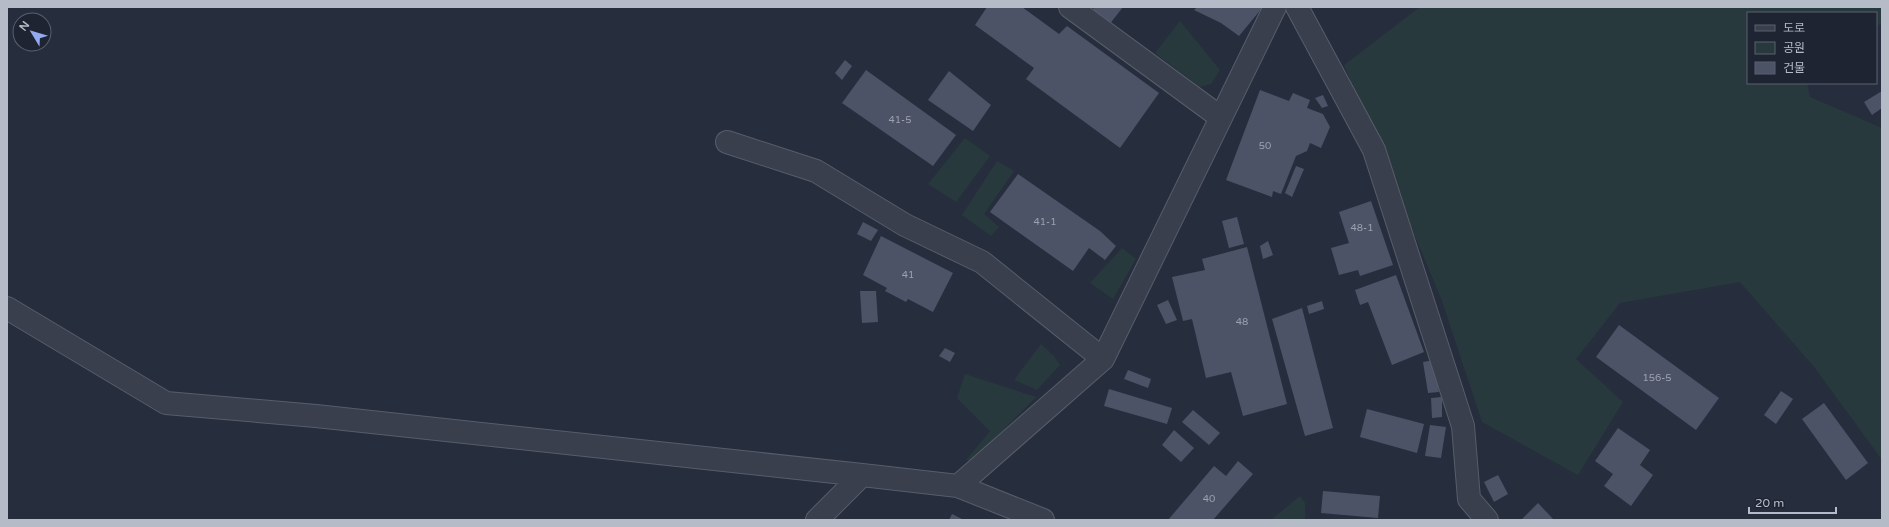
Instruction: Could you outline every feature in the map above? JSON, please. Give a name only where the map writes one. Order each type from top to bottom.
[{"type":"lane","points":[[1070,7],[1220,117]]},
{"type":"lane","points":[[958,486],[1104,359],[1220,117],[1275,7]]},
{"type":"lane","points":[[1298,7],[1374,150],[1463,426],[1469,499],[1487,520]]},
{"type":"lane","points":[[727,142],[816,171],[905,225],[982,262],[1104,359]]},
{"type":"lane","points":[[7,308],[166,403],[324,417],[958,486],[1043,520]]},
{"type":"lane","points":[[817,520],[862,475]]},
{"type":"green space","points":[[1420,7],[1882,7],[1882,23],[1877,26],[1877,12],[1747,12],[1747,84],[1807,84],[1810,97],[1882,128],[1882,460],[1815,368],[1740,282],[1620,303],[1576,359],[1623,402],[1578,475],[1482,422],[1442,301],[1344,65]]},
{"type":"green space","points":[[1180,21],[1220,70],[1211,84],[1200,87],[1155,53]]},
{"type":"green space","points":[[965,138],[990,156],[956,202],[928,184]]},
{"type":"green space","points":[[997,161],[1014,171],[984,214],[999,227],[991,236],[962,215]]},
{"type":"green space","points":[[1122,248],[1136,259],[1113,299],[1090,283]]},
{"type":"green space","points":[[1041,344],[1054,356],[1060,365],[1037,390],[1014,380]]},
{"type":"green space","points":[[965,374],[1036,397],[972,461],[966,460],[990,431],[957,398]]},
{"type":"green space","points":[[1300,496],[1305,503],[1305,520],[1271,520]]},
{"type":"building","points":[[987,7],[1022,7],[1059,34],[1067,26],[1159,93],[1120,148],[1026,79],[1034,68],[975,25]]},
{"type":"building","points":[[1095,7],[1123,7],[1109,25],[1091,11]]},
{"type":"building","points":[[1197,7],[1263,7],[1239,36],[1221,23],[1194,10]]},
{"type":"building","points":[[845,60],[852,66],[842,80],[835,73]]},
{"type":"building","points":[[866,70],[956,135],[933,166],[842,103]]},
{"type":"building","points":[[949,71],[991,105],[973,131],[928,100]]},
{"type":"building","points":[[1260,90],[1289,101],[1293,93],[1310,100],[1307,108],[1323,114],[1330,127],[1321,148],[1310,143],[1307,151],[1296,156],[1281,194],[1273,191],[1272,197],[1226,180]]},
{"type":"building","points":[[1882,91],[1882,108],[1872,115],[1864,102]]},
{"type":"building","points":[[1323,95],[1328,106],[1322,108],[1315,98]]},
{"type":"building","points":[[1296,166],[1304,169],[1292,197],[1285,193]]},
{"type":"building","points":[[1018,174],[1100,231],[1116,246],[1105,260],[1089,248],[1073,271],[990,212]]},
{"type":"building","points":[[1371,201],[1393,265],[1360,276],[1358,270],[1339,275],[1331,248],[1349,243],[1339,212]]},
{"type":"building","points":[[1237,217],[1244,244],[1229,248],[1222,221]]},
{"type":"building","points":[[863,222],[878,230],[871,241],[857,234]]},
{"type":"building","points":[[881,236],[953,273],[933,312],[908,299],[906,302],[885,291],[887,288],[863,275]]},
{"type":"building","points":[[1268,241],[1273,255],[1263,259],[1260,246]]},
{"type":"building","points":[[1247,247],[1287,404],[1243,416],[1231,372],[1206,378],[1192,319],[1183,321],[1172,277],[1205,270],[1202,259]]},
{"type":"building","points":[[1396,275],[1424,352],[1392,365],[1368,302],[1360,305],[1355,290]]},
{"type":"building","points":[[860,291],[876,291],[878,322],[862,323]]},
{"type":"building","points":[[1168,300],[1177,320],[1166,324],[1157,305]]},
{"type":"building","points":[[1322,301],[1324,309],[1309,314],[1307,306]]},
{"type":"building","points":[[1302,308],[1333,428],[1305,436],[1272,319]]},
{"type":"building","points":[[1619,325],[1719,398],[1696,430],[1596,357]]},
{"type":"building","points":[[945,348],[955,353],[950,362],[939,356]]},
{"type":"building","points":[[1434,360],[1439,392],[1428,393],[1423,362]]},
{"type":"building","points":[[1128,370],[1151,379],[1148,388],[1124,379]]},
{"type":"building","points":[[1109,389],[1172,408],[1167,424],[1104,406]]},
{"type":"building","points":[[1781,391],[1793,399],[1776,424],[1764,415]]},
{"type":"building","points":[[1442,397],[1442,417],[1432,418],[1431,398]]},
{"type":"building","points":[[1824,403],[1868,463],[1846,480],[1802,419]]},
{"type":"building","points":[[1367,409],[1424,424],[1417,453],[1360,437]]},
{"type":"building","points":[[1193,410],[1220,433],[1209,445],[1182,422]]},
{"type":"building","points":[[1430,425],[1446,427],[1441,458],[1425,456]]},
{"type":"building","points":[[1618,428],[1650,450],[1640,465],[1653,475],[1631,506],[1604,486],[1613,474],[1595,461]]},
{"type":"building","points":[[1174,430],[1194,448],[1181,462],[1162,445]]},
{"type":"building","points":[[1238,461],[1253,474],[1213,520],[1168,520],[1214,466],[1226,476]]},
{"type":"building","points":[[1498,475],[1508,494],[1494,502],[1484,482]]},
{"type":"building","points":[[1323,491],[1380,496],[1378,518],[1321,513]]},
{"type":"building","points":[[1538,503],[1554,520],[1521,520]]},
{"type":"building","points":[[952,514],[964,520],[949,520]]}]
